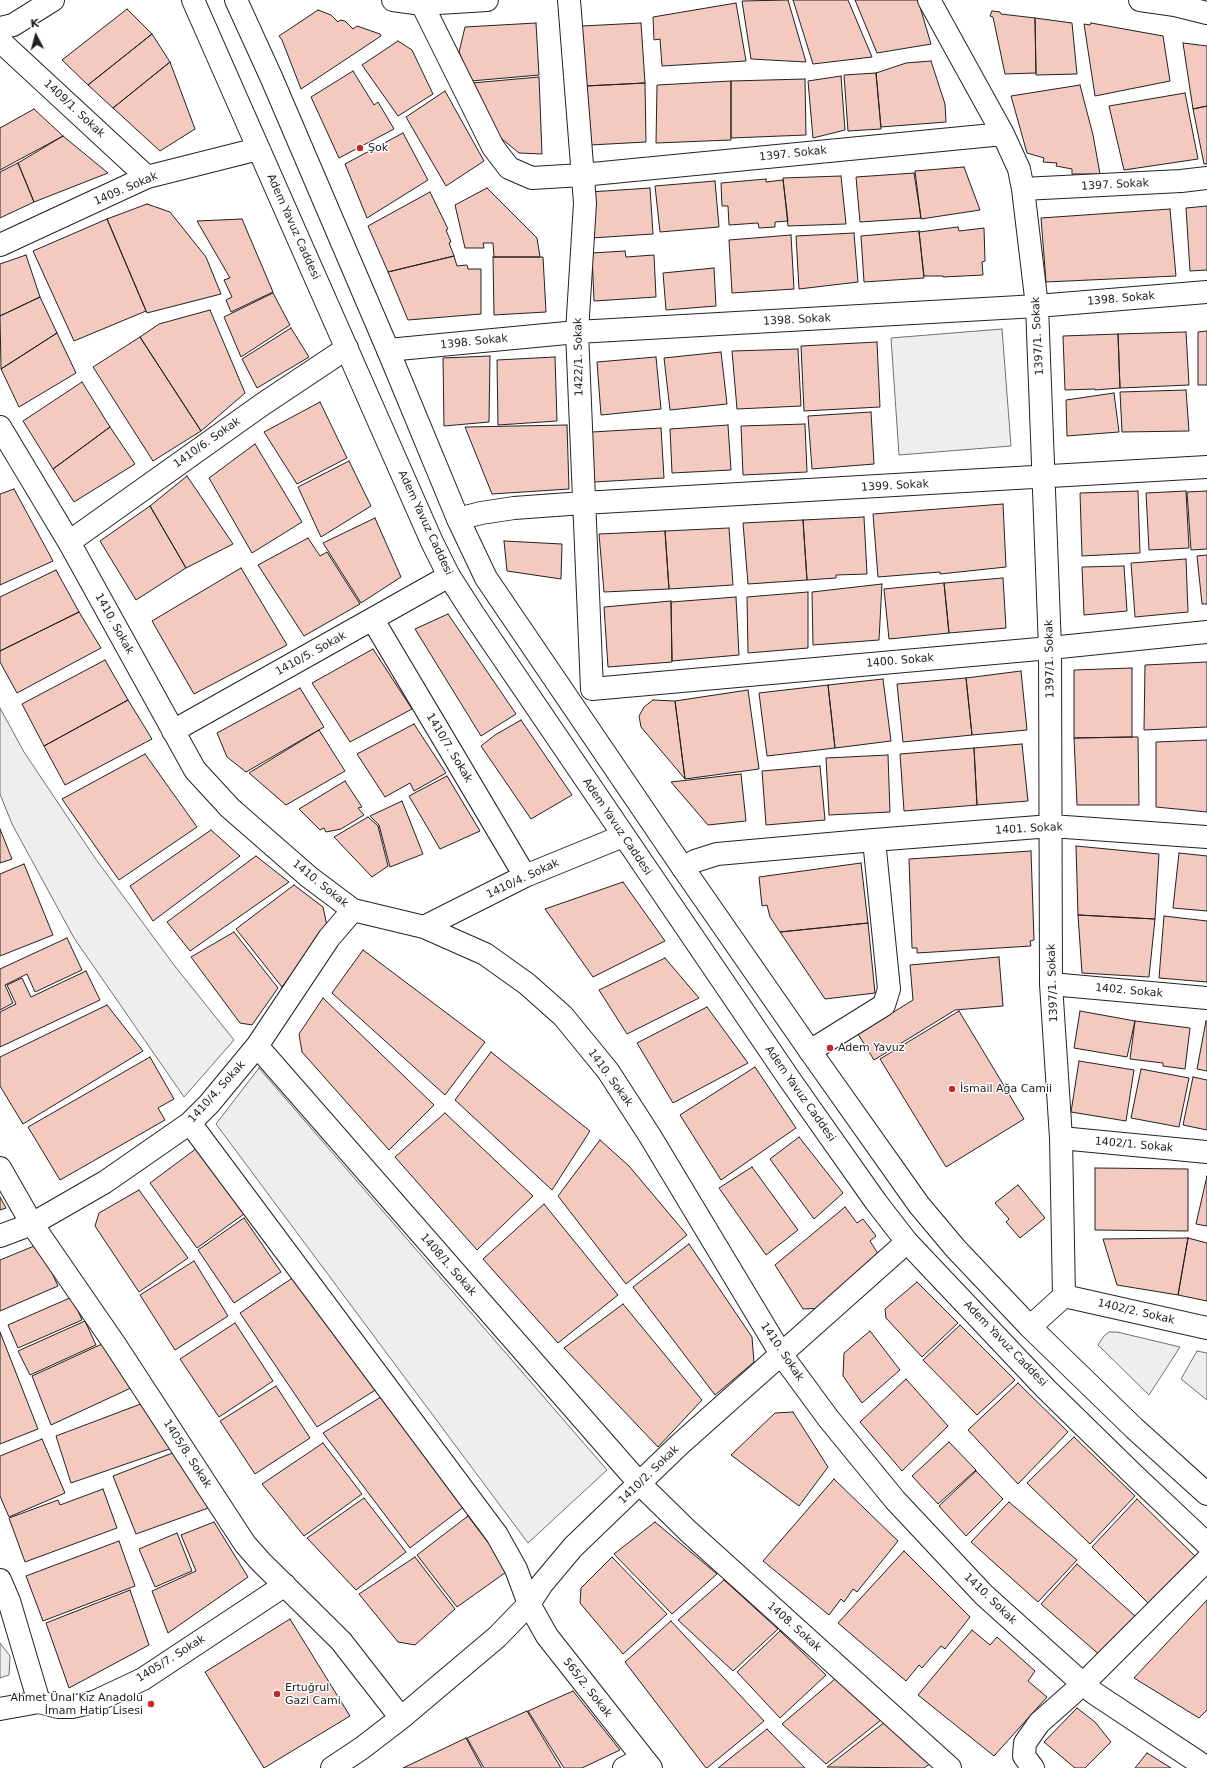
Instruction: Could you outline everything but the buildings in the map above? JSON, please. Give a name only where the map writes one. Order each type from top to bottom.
[{"type":"street","points":[[0,28],[13,25],[52,0]]},
{"type":"street","name":"Adem Yavuz Caddesi","points":[[193,0],[432,542],[449,576],[537,711],[790,1080],[876,1202],[908,1242],[1046,1389],[1207,1544]]},
{"type":"street","points":[[236,0],[388,350],[458,519],[486,578],[683,868],[919,1205],[956,1250],[1030,1327],[1134,1428],[1207,1494]]},
{"type":"street","points":[[393,0],[422,4],[488,0]]},
{"type":"street","name":"1422/1. Sokak","points":[[569,0],[585,203],[577,332],[592,689]]},
{"type":"street","name":"1397/1. Sokak","points":[[929,0],[1003,134],[1019,169],[1023,189],[1037,306],[1050,648],[1052,984],[1061,1138],[1064,1296]]},
{"type":"street","points":[[1140,0],[1175,5],[1207,13]]},
{"type":"street","name":"1397. Sokak","points":[[422,4],[493,147],[509,168],[532,178],[582,175],[1003,134]]},
{"type":"street","name":"1409/1. Sokak","points":[[0,41],[147,177]]},
{"type":"street","name":"1409. Sokak","points":[[0,245],[147,177],[258,150]]},
{"type":"street","name":"1397. Sokak","points":[[1023,189],[1181,182],[1207,178]]},
{"type":"street","name":"1398. Sokak","points":[[388,350],[577,332],[1037,306],[1207,292]]},
{"type":"street","name":"1410/6. Sokak","points":[[69,542],[263,404],[347,348]]},
{"type":"street","name":"1410. Sokak","points":[[0,427],[69,542],[196,770],[230,808],[309,877],[353,910],[424,926],[485,954],[527,984],[563,1016],[612,1077],[650,1136],[780,1354],[828,1418],[894,1500],[984,1595],[1083,1684],[1094,1693],[1207,1768]]},
{"type":"street","name":"1399. Sokak","points":[[458,519],[481,513],[508,509],[583,503],[1044,478],[1207,467]]},
{"type":"street","name":"1410/5. Sokak","points":[[173,731],[449,576]]},
{"type":"street","name":"1410/7. Sokak","points":[[373,620],[525,876]]},
{"type":"street","name":"1400. Sokak","points":[[592,689],[1050,648],[1207,632]]},
{"type":"street","points":[[572,705],[592,689]]},
{"type":"street","name":"1401. Sokak","points":[[683,868],[695,861],[717,854],[1050,826],[1207,837]]},
{"type":"street","name":"1410/4. Sokak","points":[[424,926],[525,876],[623,836]]},
{"type":"street","points":[[810,1051],[884,1005],[889,989],[874,840]]},
{"type":"street","name":"1410/4. Sokak","points":[[0,1236],[32,1224],[105,1182],[190,1123],[209,1104],[257,1046],[329,938],[353,910]]},
{"type":"street","name":"1402. Sokak","points":[[1052,984],[1207,998]]},
{"type":"street","name":"1408/1. Sokak","points":[[257,1046],[640,1484]]},
{"type":"street","name":"565/2. Sokak","points":[[190,1123],[497,1535],[516,1569],[529,1604],[547,1636],[647,1763]]},
{"type":"street","name":"1402/1. Sokak","points":[[1061,1138],[1207,1152]]},
{"type":"street","name":"1405/8. Sokak","points":[[0,1168],[32,1224],[116,1346],[245,1544],[341,1640],[401,1718]]},
{"type":"street","name":"1410/2. Sokak","points":[[332,1768],[362,1748],[401,1718],[497,1637],[529,1604],[542,1584],[572,1547],[640,1484],[679,1445],[908,1242]]},
{"type":"street","points":[[1030,1327],[1064,1296]]},
{"type":"street","name":"1402/2. Sokak","points":[[1064,1296],[1207,1328]]},
{"type":"street","name":"1408. Sokak","points":[[640,1484],[689,1532],[950,1768]]},
{"type":"street","points":[[1033,1768],[1024,1756],[1024,1743],[1039,1723],[1083,1684],[1207,1560]]},
{"type":"street","points":[[0,1580],[9,1601],[39,1702]]},
{"type":"street","name":"1405/7. Sokak","points":[[0,1709],[39,1702],[58,1707],[72,1707],[94,1702],[143,1678],[285,1585]]},
{"type":"street","points":[[624,1768],[647,1763]]},
{"type":"shaded area","points":[[1002,329],[1011,446],[899,455],[891,338]]},
{"type":"shaded area","points":[[0,708],[24,752],[95,858],[174,965],[234,1040],[184,1097],[74,938],[12,824],[0,794]]},
{"type":"shaded area","points":[[259,1068],[607,1470],[528,1543],[216,1124]]},
{"type":"shaded area","points":[[1109,1332],[1117,1332],[1180,1347],[1149,1395],[1098,1345],[1104,1336]]},
{"type":"shaded area","points":[[1197,1351],[1207,1353],[1207,1400],[1181,1379]]},
{"type":"shaded area","points":[[0,1643],[10,1656],[9,1675],[0,1678]]},
{"type":"place","name":"Şok","points":[[360,148]]},
{"type":"place","name":"Adem Yavuz","points":[[830,1048]]},
{"type":"place","name":"İsmail Ağa Camii","points":[[952,1089]]},
{"type":"place","name":"Ertuğrul Gazi Cami","points":[[277,1694]]},
{"type":"place","name":"Ahmet Ünal Kız Anadolu İmam Hatip Lisesi","points":[[151,1704]]}]
